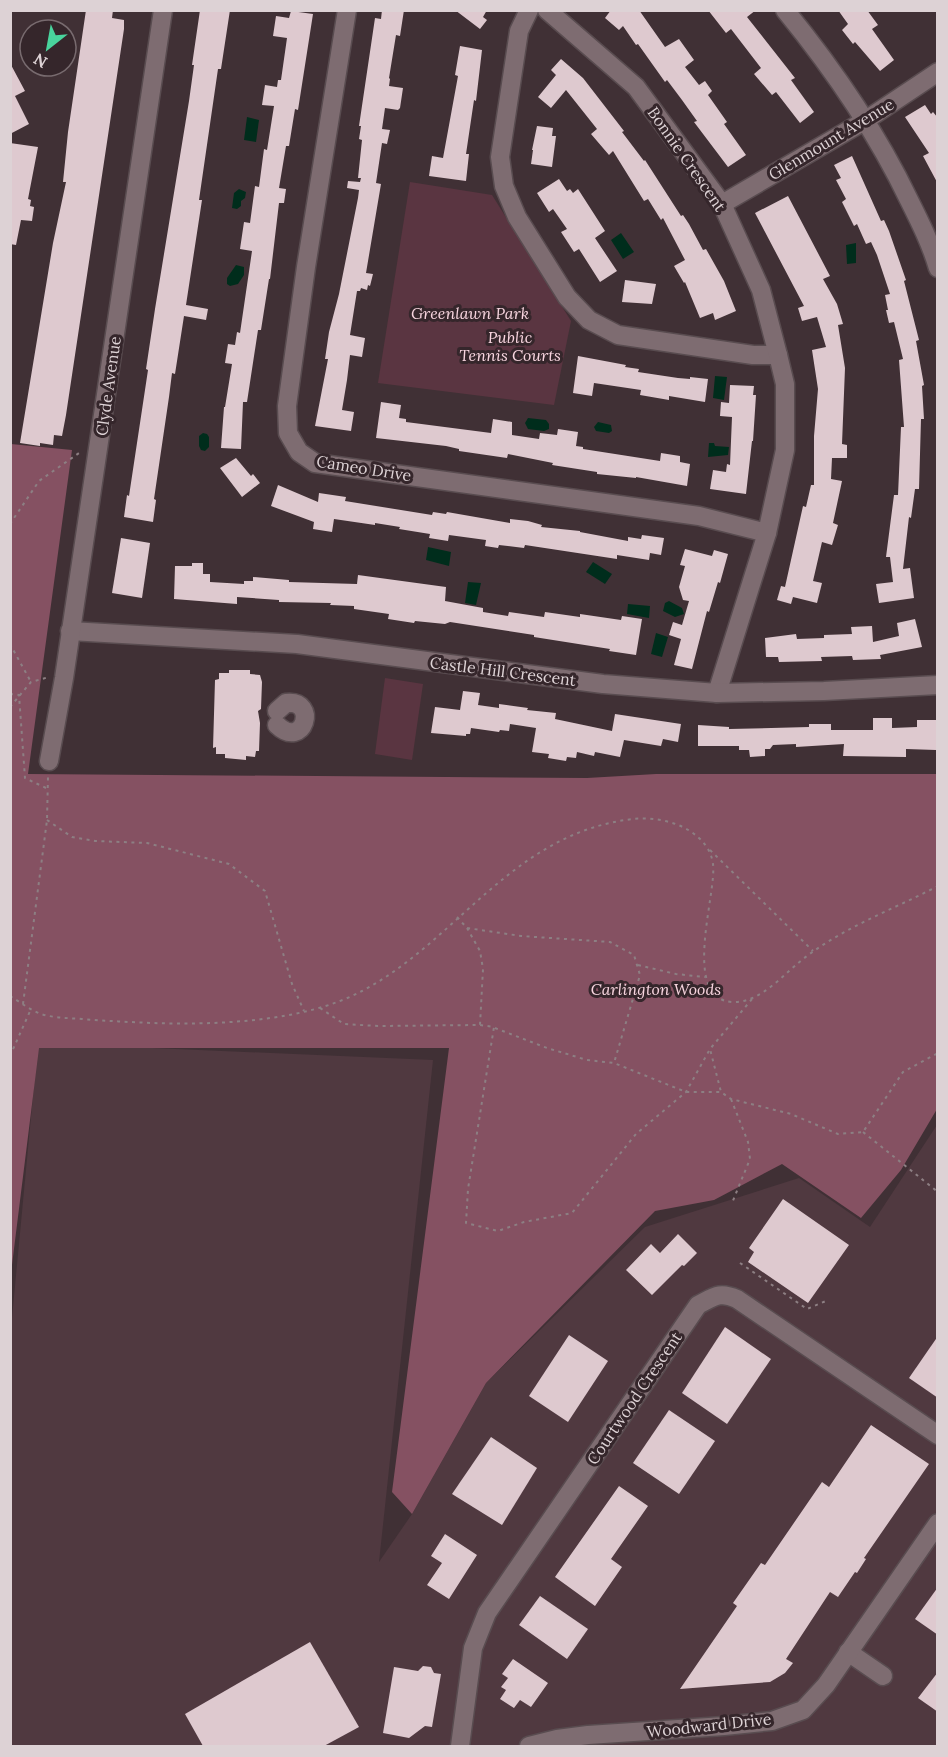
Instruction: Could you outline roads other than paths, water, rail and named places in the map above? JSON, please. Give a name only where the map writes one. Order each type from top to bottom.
[{"type":"street","name":"Clyde Avenue","points":[[49,761],[64,678],[163,10]]},
{"type":"street","name":"Cameo Drive","points":[[347,10],[306,267],[287,406],[288,433],[299,452],[315,463],[699,516],[767,533]]},
{"type":"street","points":[[529,10],[519,31],[500,157],[504,186],[517,217],[567,297],[590,320],[618,335],[753,355],[778,355]]},
{"type":"street","name":"Bonnie Crescent","points":[[546,10],[636,87],[722,204],[761,290],[778,355],[785,384],[785,450],[767,533],[717,693]]},
{"type":"street","points":[[785,10],[835,74],[866,120],[903,188],[931,246],[938,268]]},
{"type":"street","name":"Glenmount Avenue","points":[[722,204],[866,120],[938,72]]},
{"type":"street","name":"Castle Hill Crescent","points":[[70,631],[297,644],[603,684],[717,693],[824,691],[938,685]]},
{"type":"street","name":"Courtwood Crescent","points":[[460,1746],[473,1647],[487,1613],[698,1305],[720,1294],[737,1299],[938,1435]]},
{"type":"street","name":"Woodward Drive","points":[[529,1746],[588,1735],[713,1727],[772,1720],[803,1710],[826,1684],[938,1523]]},
{"type":"street","points":[[848,1652],[883,1676]]},
{"type":"park label","name":"Greenlawn Park","points":[[470,313]]},
{"type":"park label","name":"Public Tennis Courts","points":[[510,346]]},
{"type":"park label","name":"Carlington Woods","points":[[656,989]]}]
